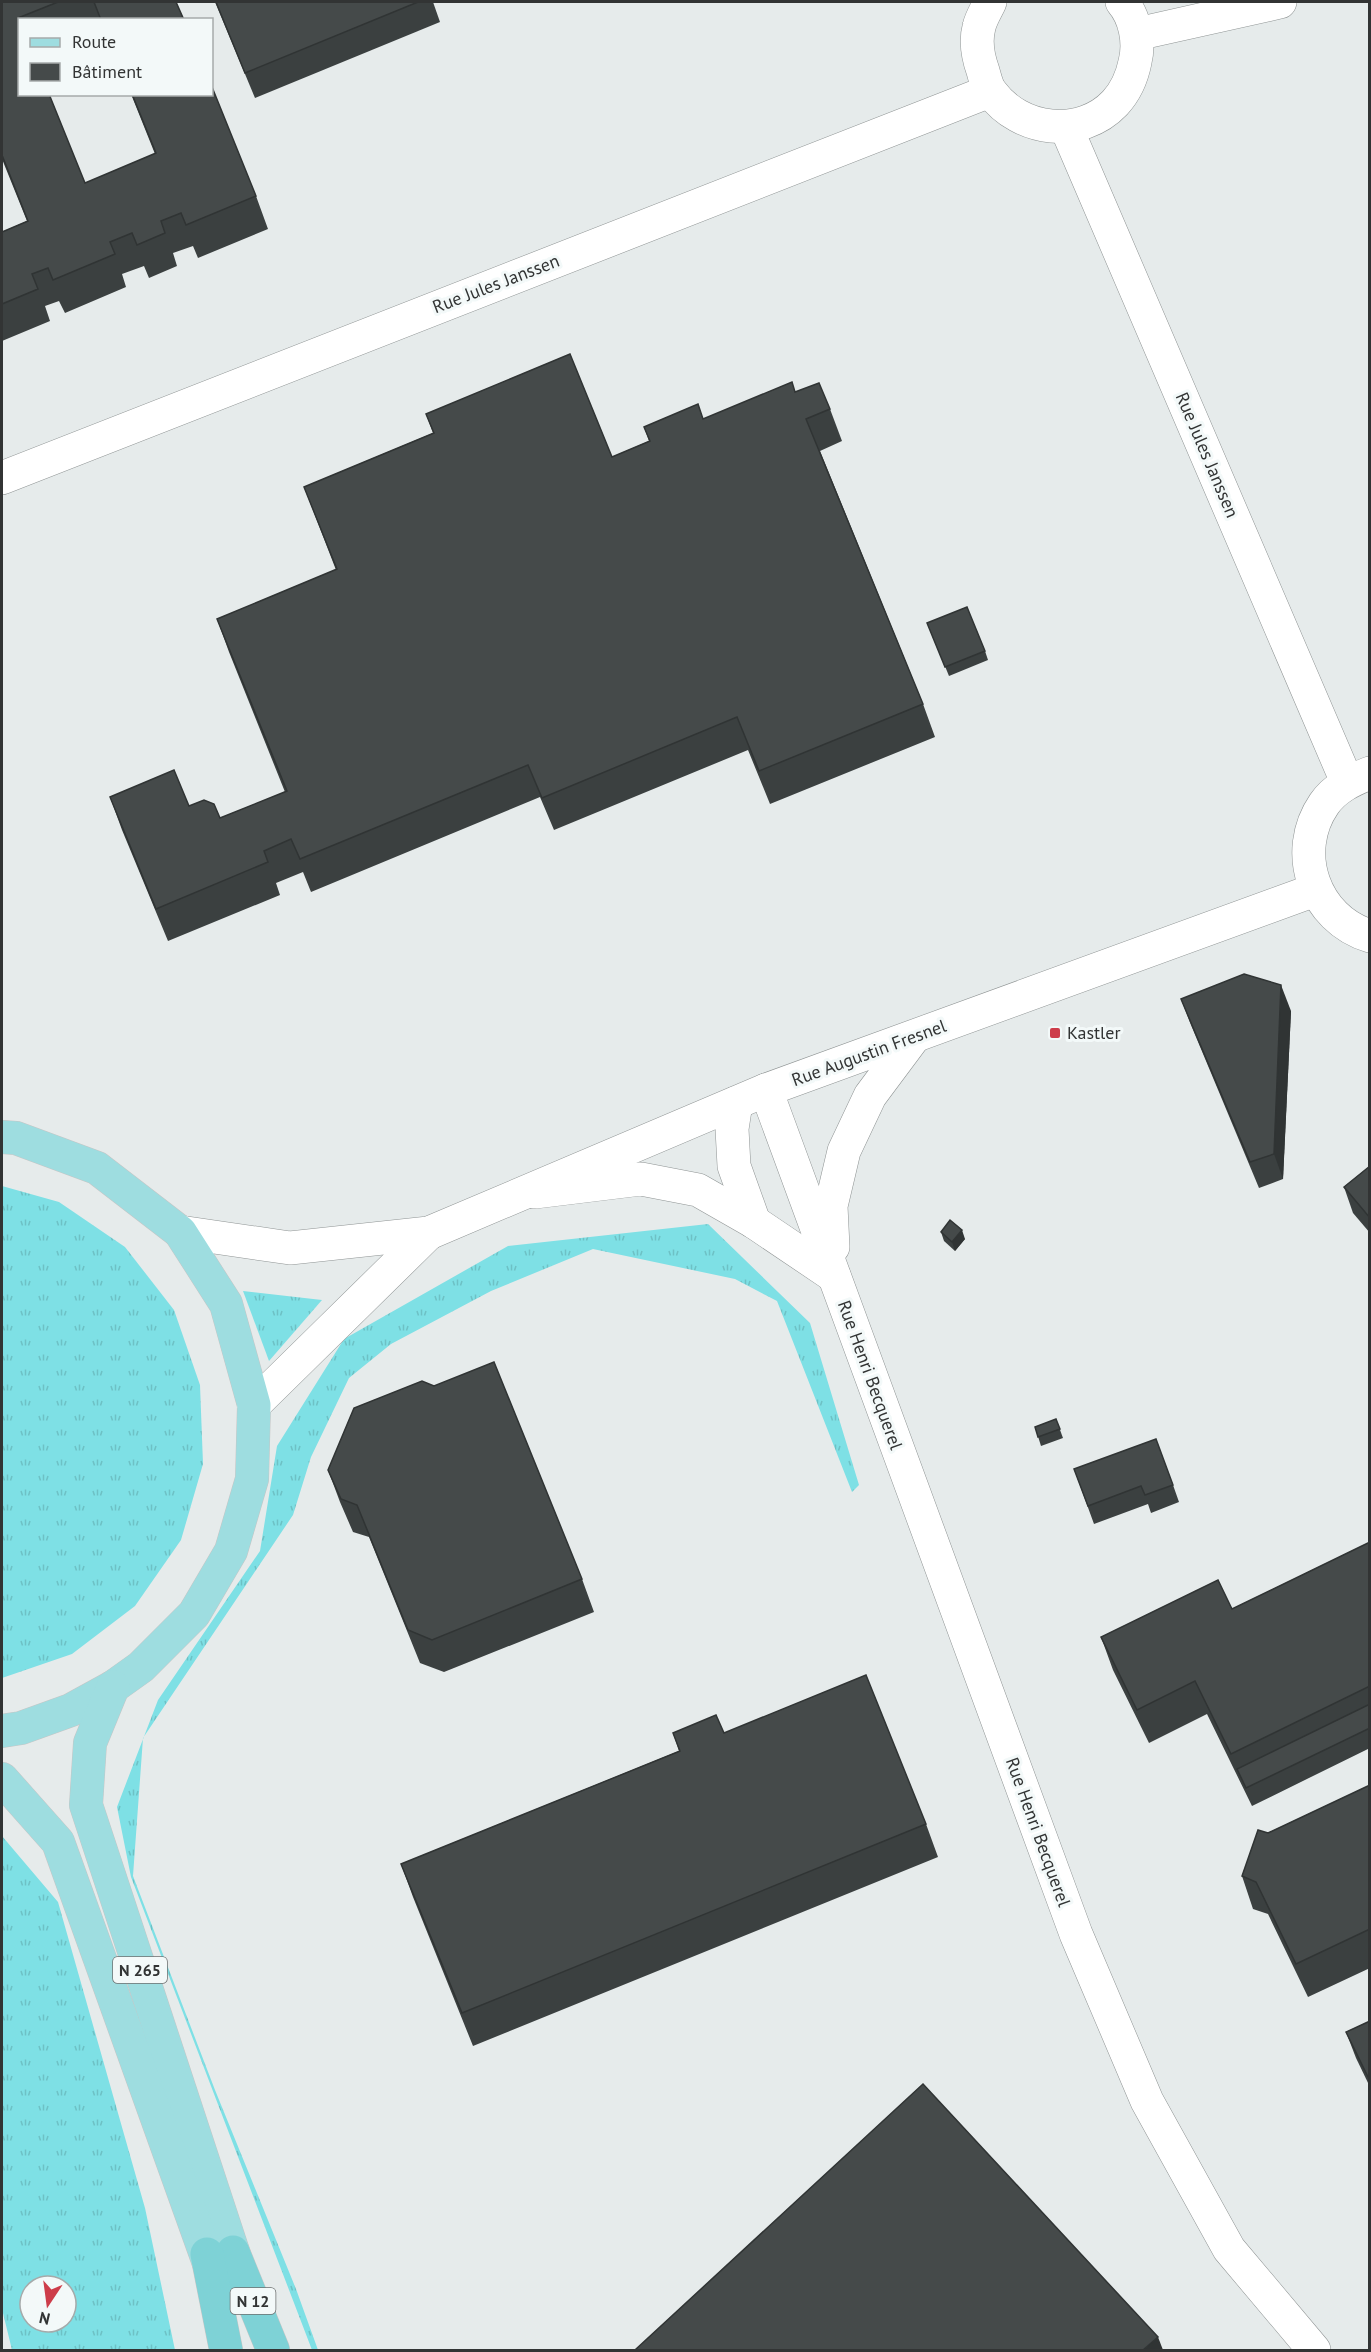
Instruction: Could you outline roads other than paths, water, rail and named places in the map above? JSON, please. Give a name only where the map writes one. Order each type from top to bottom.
[{"type":"highway","name":"N 12","points":[[220,2253],[226,2350]]},
{"type":"highway","name":"N 12","points":[[220,2253],[273,2350]]},
{"type":"main road","points":[[2,1137],[16,1138],[97,1168],[180,1233],[226,1304],[254,1405],[252,1479],[231,1551],[194,1614],[141,1667],[113,1687],[71,1710],[21,1728],[2,1731]]},
{"type":"main road","name":"N 265","points":[[113,1687],[90,1743],[86,1805],[220,2253],[237,2350]]},
{"type":"main road","name":"N 265","points":[[2,1779],[58,1842],[220,2253],[264,2350]]},
{"type":"street","points":[[990,2],[979,27],[977,55],[990,91],[1010,112],[1034,124],[1066,127],[1093,119],[1115,103],[1131,80],[1138,52],[1137,34],[1128,8],[1122,2]]},
{"type":"street","points":[[1137,34],[1280,2]]},
{"type":"street","name":"Rue Jules Janssen","points":[[2,478],[990,91]]},
{"type":"street","name":"Rue Jules Janssen","points":[[1066,127],[1358,778]]},
{"type":"street","points":[[1358,778],[1324,803],[1311,830],[1307,861],[1315,890],[1336,919],[1370,936]]},
{"type":"street","name":"Rue Augustin Fresnel","points":[[429,1233],[766,1090],[1315,890]]},
{"type":"street","name":"Rue Henri Becquerel","points":[[834,1276],[831,1206],[844,1151],[870,1096],[914,1036]]},
{"type":"street","name":"Rue Henri Becquerel","points":[[766,1090],[1076,1934],[1148,2101],[1229,2249],[1314,2350]]},
{"type":"street","points":[[736,1102],[732,1129],[734,1166],[754,1222]]},
{"type":"street","points":[[519,1194],[641,1179],[698,1190],[754,1222],[834,1276]]},
{"type":"street","points":[[180,1233],[290,1248],[429,1233]]},
{"type":"street","points":[[254,1405],[429,1233]]},
{"type":"place","name":"Kastler","points":[[1055,1033]]}]
